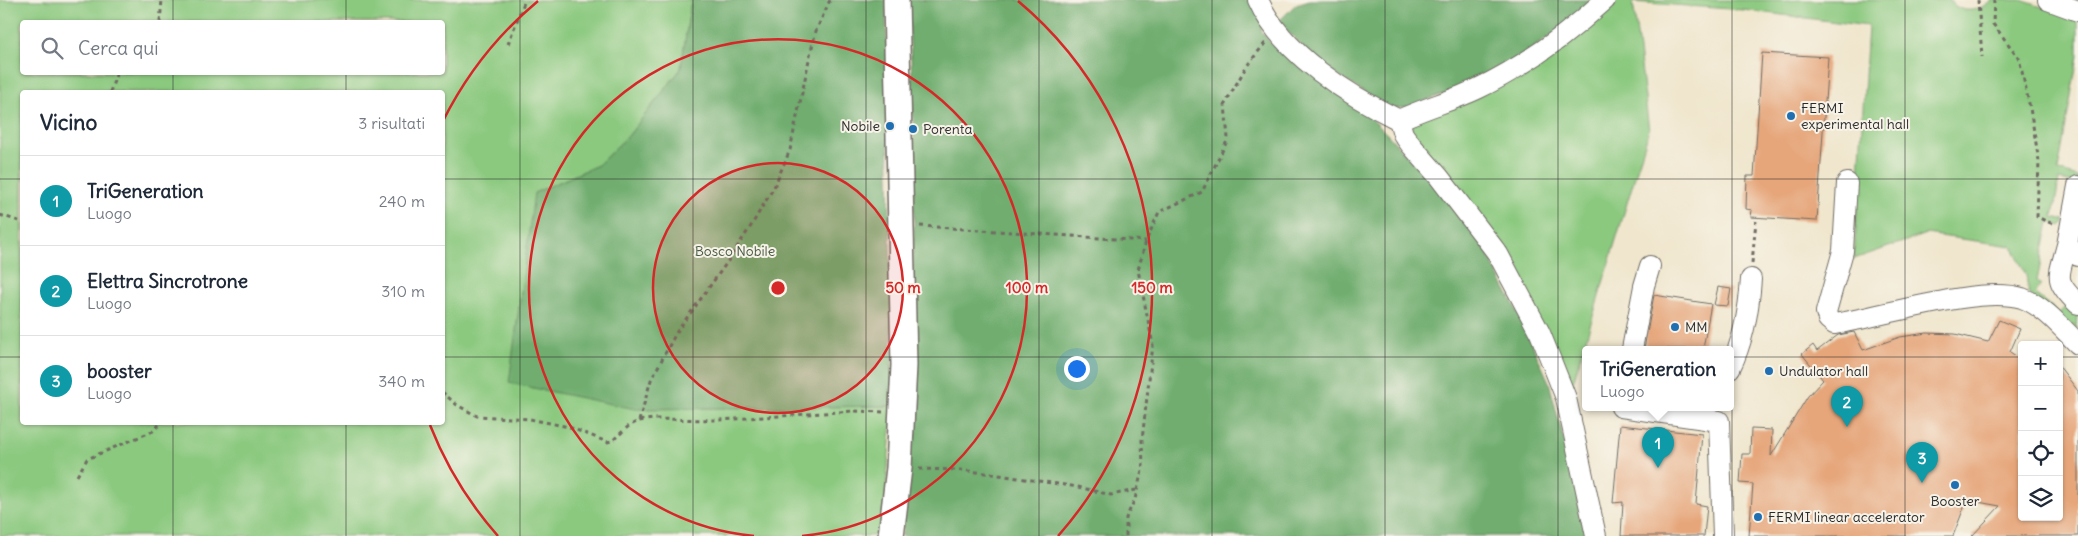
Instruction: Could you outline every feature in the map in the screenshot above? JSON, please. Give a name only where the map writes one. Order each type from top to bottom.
[{"type":"main road","points":[[892,536],[899,468],[904,356],[896,0]]},
{"type":"street","points":[[1258,0],[1265,15],[1298,55],[1380,111],[1399,120],[1403,134],[1411,145],[1471,217],[1498,254],[1540,333],[1566,398],[1596,536]]},
{"type":"street","points":[[1399,120],[1458,97],[1510,72],[1577,26],[1605,0]]},
{"type":"street","points":[[2050,0],[2078,11]]},
{"type":"street","points":[[1847,183],[1843,251],[1826,312],[1828,319],[1834,324],[1977,296],[2011,296],[2023,299],[2036,306],[2054,319],[2078,344]]},
{"type":"street","points":[[2078,186],[2072,244],[2059,277],[2061,287],[2078,304]]},
{"type":"street","points":[[1633,346],[1644,286],[1650,266]]},
{"type":"street","points":[[1734,360],[1748,310],[1751,279]]},
{"type":"street","points":[[1678,411],[1720,414],[1723,536]]},
{"type":"path","points":[[160,20],[162,0]]},
{"type":"path","points":[[508,44],[525,0]]},
{"type":"path","points":[[639,421],[651,380],[676,333],[728,261],[774,187],[790,150],[816,31],[830,0]]},
{"type":"path","points":[[1978,0],[1982,58]]},
{"type":"path","points":[[1994,0],[1993,24],[2019,58],[2030,108],[2039,161],[2038,217],[2072,244]]},
{"type":"path","points":[[1126,536],[1126,518],[1134,499],[1143,466],[1142,431],[1152,345],[1138,270],[1146,241],[1159,212],[1202,192],[1228,139],[1225,104],[1246,67],[1276,30]]},
{"type":"path","points":[[111,90],[116,75]]},
{"type":"path","points":[[0,215],[20,221]]},
{"type":"path","points":[[1751,279],[1756,221]]},
{"type":"path","points":[[901,224],[1146,241]]},
{"type":"path","points":[[445,395],[457,405],[477,416],[530,419],[569,427],[607,442],[612,441],[630,425],[652,419],[719,420],[853,411],[902,413]]},
{"type":"path","points":[[77,476],[88,459],[153,431],[159,425]]},
{"type":"path","points":[[899,468],[968,471],[1078,487],[1111,495],[1136,490]]},
{"type":"green space","points":[[0,0],[691,0],[681,69],[629,135],[598,165],[534,193],[635,409],[893,406],[882,536],[0,536]]},
{"type":"green space","name":"Bosco Nobile","points":[[691,0],[886,0],[893,406],[635,409],[509,383],[534,193],[598,165],[629,135],[681,69]]},
{"type":"green space","points":[[907,0],[1251,0],[1263,22],[1261,31],[1273,46],[1280,45],[1357,104],[1471,224],[1514,305],[1549,382],[1586,536],[902,536],[911,335],[914,201],[914,134]]},
{"type":"green space","points":[[1310,0],[1595,0],[1566,26],[1484,80],[1407,107],[1391,109],[1322,66],[1278,22],[1296,4]]},
{"type":"green space","points":[[1614,0],[1950,0],[1959,8],[1970,10],[1981,7],[1991,0],[2021,0],[2078,19],[2078,55],[2058,171],[2078,177],[2078,184],[2059,180],[2053,217],[2065,220],[2061,226],[2049,222],[2037,281],[2041,284],[2035,294],[2059,313],[2068,304],[2078,314],[2077,329],[2029,295],[2026,275],[2012,246],[1926,234],[1854,259],[1868,26],[1743,10],[1633,2],[1649,130],[1584,346],[1582,346],[1582,353],[1572,386],[1411,132],[1413,123]]},
{"type":"building","name":"FERMI experimental hall","points":[[1762,53],[1828,57],[1817,221],[1751,217],[1752,210],[1746,209],[1747,176],[1754,176]]},
{"type":"building","points":[[1718,287],[1731,289],[1728,306],[1714,305]]},
{"type":"building","name":"MM","points":[[1654,295],[1711,304],[1704,346],[1645,346]]},
{"type":"building","points":[[1999,320],[2020,329],[2010,352],[2018,357],[2018,521],[2063,521],[2063,371],[2078,391],[2078,536],[1972,536],[2000,506],[1967,500],[1953,536],[1749,536],[1753,484],[1740,483],[1742,454],[1750,454],[1751,429],[1772,430],[1771,456],[1808,396],[1823,380],[1802,354],[1813,345],[1817,351],[1838,335],[1854,332],[1863,350],[1900,337],[1927,333],[1955,334],[1988,342]]},
{"type":"building","points":[[1620,425],[1702,434],[1696,504],[1707,506],[1704,536],[1621,536],[1623,502],[1613,503]]},
{"type":"place","name":"FERMI experimental hall","points":[[1791,116]]},
{"type":"place","name":"Nobile","points":[[890,126]]},
{"type":"place","name":"Porenta","points":[[913,129]]},
{"type":"place","name":"MM","points":[[1675,327]]},
{"type":"place","name":"Undulator hall","points":[[1769,371]]},
{"type":"place","name":"Elettra Sincrotrone","points":[[1847,427]]},
{"type":"place","name":"TriGeneration","points":[[1658,468]]},
{"type":"place","name":"booster","points":[[1922,483]]},
{"type":"place","name":"Booster","points":[[1955,485]]},
{"type":"place","name":"FERMI linear accelerator","points":[[1758,517]]}]
